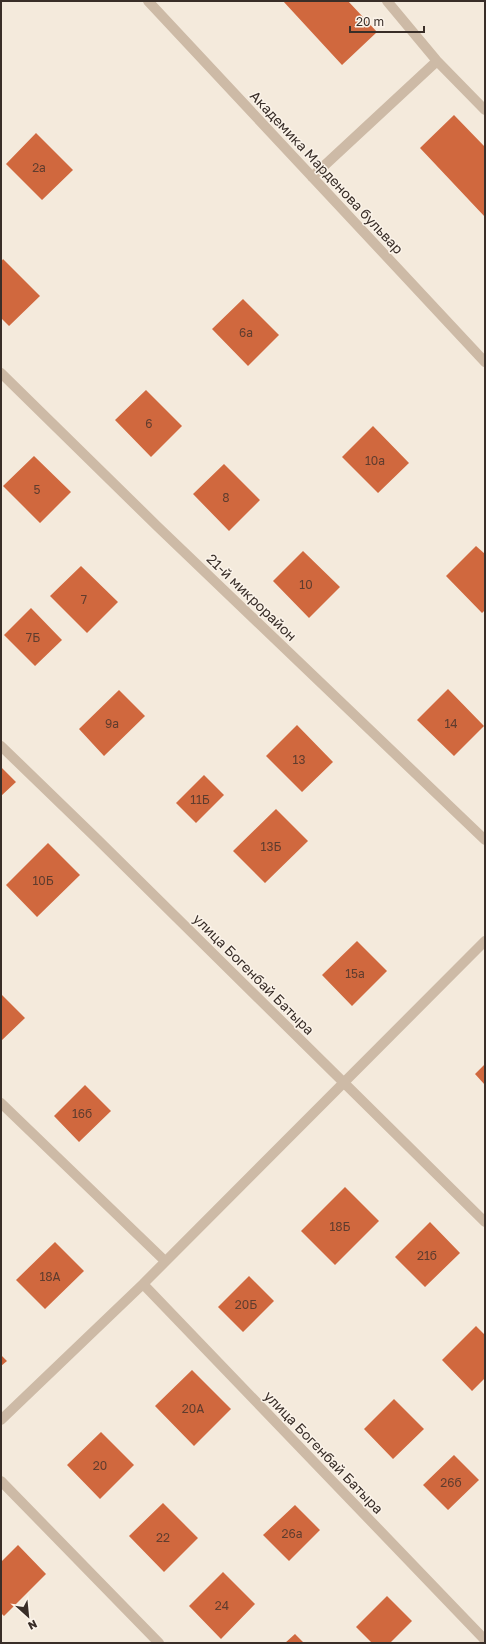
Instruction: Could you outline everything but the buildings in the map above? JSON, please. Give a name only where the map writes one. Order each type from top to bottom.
[{"type":"street","name":"Академика Марденова бульвар","points":[[148,1],[485,362]]},
{"type":"street","points":[[387,1],[437,61],[485,110]]},
{"type":"street","points":[[312,177],[437,61]]},
{"type":"street","name":"21-й микрорайон","points":[[1,373],[158,527],[485,840]]},
{"type":"street","name":"улица Богенбай Батыра","points":[[1,746],[485,1222]]},
{"type":"street","points":[[1,1420],[143,1284],[485,940]]},
{"type":"street","points":[[1,1103],[165,1261]]},
{"type":"street","name":"улица Богенбай Батыра","points":[[143,1284],[485,1640]]},
{"type":"street","points":[[1,1481],[159,1643]]}]
